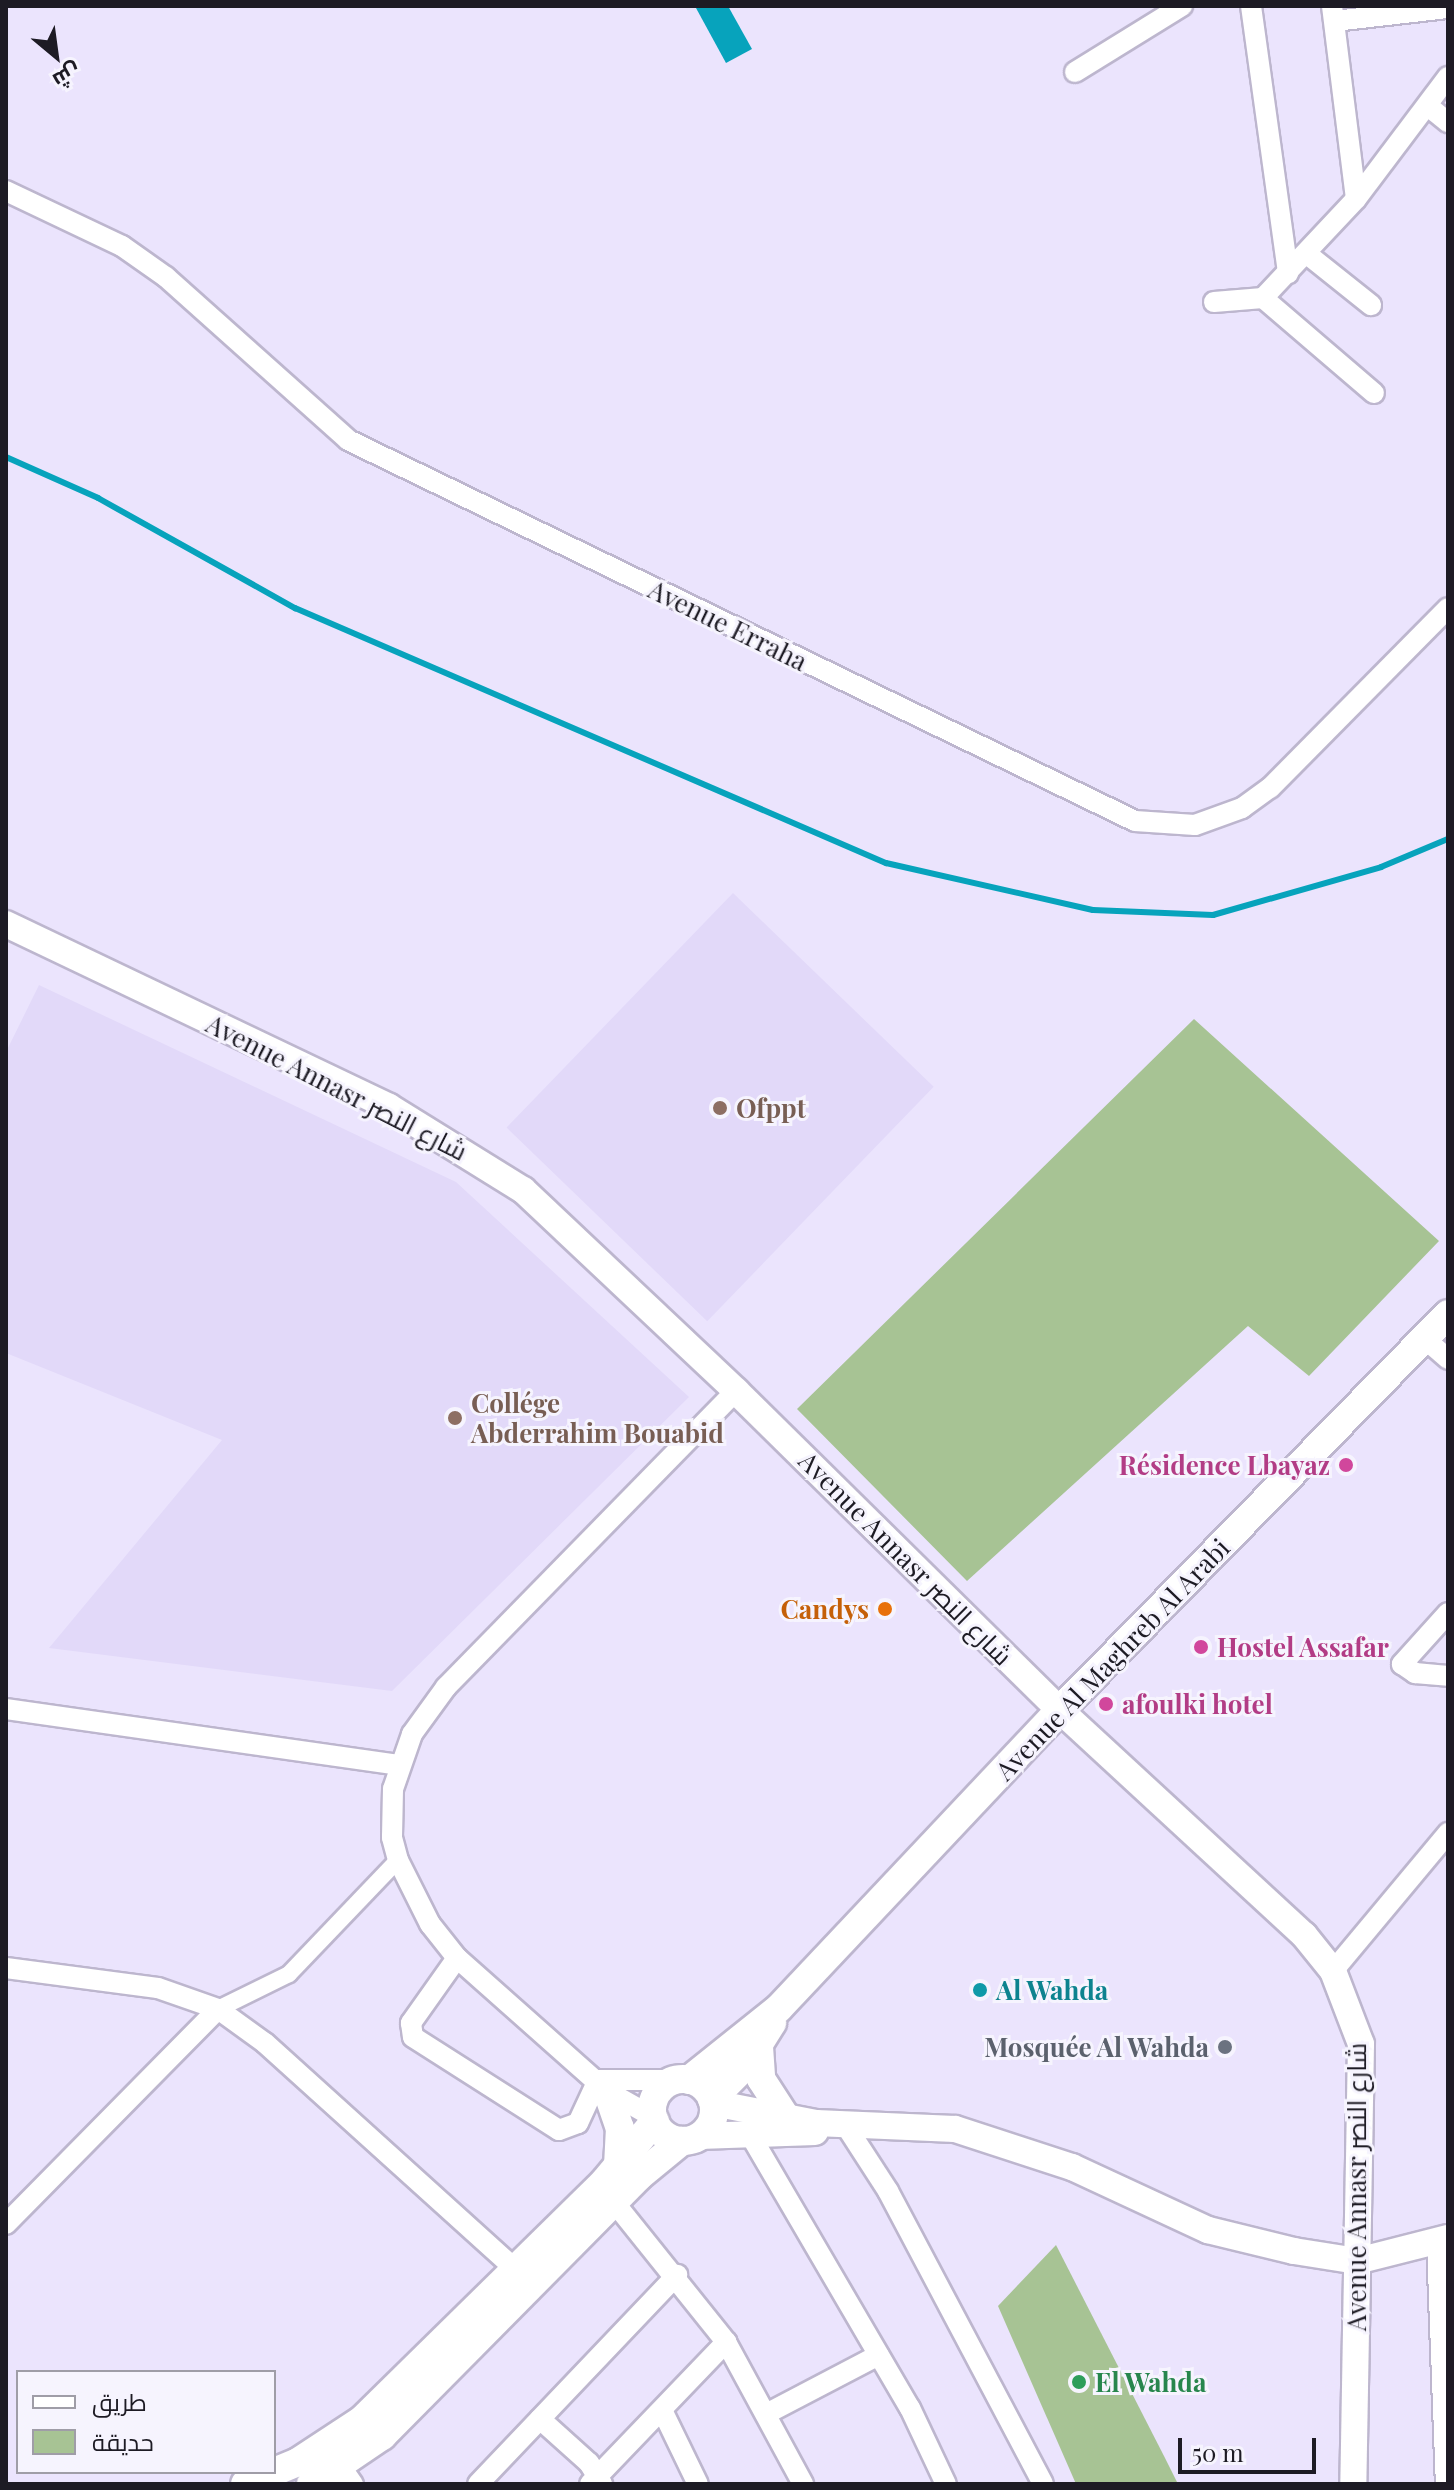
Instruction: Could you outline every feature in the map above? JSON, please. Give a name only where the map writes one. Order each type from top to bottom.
[{"type":"main road","name":"Avenue Al Maghreb Al Arabi","points":[[683,2080],[779,2008],[1060,1710],[1448,1314]]},
{"type":"main road","name":"Avenue Al Maghreb Al Arabi","points":[[713,2101],[759,2047],[779,2008]]},
{"type":"main road","points":[[759,2047],[761,2079],[787,2119]]},
{"type":"main road","points":[[276,2471],[298,2462],[362,2420],[516,2270],[618,2166],[654,2119],[655,2098],[683,2080],[713,2101],[712,2122],[614,2202],[347,2476],[311,2484]]},
{"type":"main road","points":[[603,2086],[620,2128],[618,2166]]},
{"type":"main road","points":[[654,2119],[665,2135],[690,2138]]},
{"type":"main road","points":[[245,2484],[269,2474]]},
{"type":"street","points":[[1075,72],[1182,6]]},
{"type":"street","points":[[1251,6],[1288,273]]},
{"type":"street","points":[[1356,199],[1334,14],[1448,8]]},
{"type":"street","points":[[1214,302],[1263,298],[1356,199],[1448,77]]},
{"type":"street","points":[[1428,106],[1448,122]]},
{"type":"street","name":"Avenue Erraha","points":[[6,191],[122,246],[166,277],[348,440],[1135,821],[1195,825],[1242,808],[1270,788],[1448,608]]},
{"type":"street","points":[[1307,254],[1371,305]]},
{"type":"street","points":[[1263,298],[1374,393]]},
{"type":"street","name":"Avenue Annasr شارع النصر","points":[[6,924],[444,1137],[546,1210],[736,1391],[1060,1710],[1274,1905],[1333,1971],[1361,2044],[1353,2484]]},
{"type":"street","points":[[1424,1338],[1448,1359]]},
{"type":"street","points":[[654,2119],[603,2086],[457,1958],[423,1912],[398,1860],[391,1815],[399,1765],[412,1734],[446,1687],[736,1391]]},
{"type":"street","points":[[1448,1613],[1402,1664],[1415,1673],[1448,1676]]},
{"type":"street","points":[[6,1709],[399,1765]]},
{"type":"street","points":[[1333,1971],[1448,1833]]},
{"type":"street","points":[[6,2224],[218,2009],[289,1974],[398,1860]]},
{"type":"street","points":[[457,1958],[411,2023],[413,2037],[559,2130],[578,2123],[603,2086]]},
{"type":"street","points":[[6,1968],[158,1988],[218,2009],[265,2043],[516,2270]]},
{"type":"street","points":[[603,2086],[683,2080]]},
{"type":"street","points":[[713,2101],[787,2119],[846,2126],[955,2129],[1072,2167],[1208,2230],[1357,2261],[1442,2240],[1446,2484]]},
{"type":"street","points":[[690,2138],[752,2138],[846,2126]]},
{"type":"street","points":[[846,2126],[888,2191],[1043,2484]]},
{"type":"street","points":[[752,2138],[879,2355],[946,2484]]},
{"type":"street","points":[[614,2202],[677,2275],[726,2342],[803,2484]]},
{"type":"street","points":[[478,2484],[677,2275]]},
{"type":"street","points":[[540,2419],[597,2481],[726,2342]]},
{"type":"street","points":[[766,2414],[879,2355]]},
{"type":"street","points":[[662,2410],[698,2484]]},
{"type":"shaded area","name":"Ofppt","points":[[733,893],[934,1087],[707,1321],[507,1128]]},
{"type":"shaded area","points":[[39,985],[456,1182],[689,1397],[392,1691],[49,1648],[222,1440],[6,1353],[6,1052]]},
{"type":"green space","points":[[1194,1019],[1439,1241],[1309,1376],[1248,1326],[967,1581],[797,1409]]},
{"type":"green space","name":"El Wahda","points":[[1056,2245],[1178,2484],[1076,2484],[998,2306]]},
{"type":"water","points":[[728,6],[752,49],[726,63],[696,8]]},
{"type":"waterway","points":[[6,457],[98,498],[295,608],[886,863],[1093,910],[1213,915],[1381,867],[1448,839]]},
{"type":"place","name":"Ofppt","points":[[720,1108]]},
{"type":"place","name":"Collége Abderrahim Bouabid","points":[[455,1418]]},
{"type":"place","name":"Résidence Lbayaz","points":[[1346,1465]]},
{"type":"place","name":"Candys","points":[[885,1609]]},
{"type":"place","name":"Hostel Assafar","points":[[1201,1647]]},
{"type":"place","name":"afoulki hotel","points":[[1106,1704]]},
{"type":"place","name":"Al Wahda","points":[[980,1990]]},
{"type":"place","name":"Mosquée Al Wahda","points":[[1225,2047]]},
{"type":"place","name":"El Wahda","points":[[1079,2382]]}]
